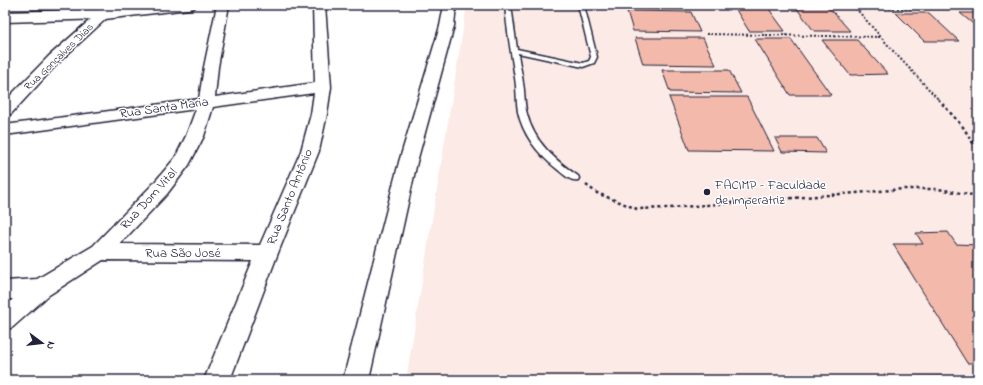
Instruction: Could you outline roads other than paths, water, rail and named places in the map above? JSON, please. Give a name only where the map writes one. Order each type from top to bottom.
[{"type":"street","points":[[5,17],[189,5]]},
{"type":"street","name":"Rua Dom Vital","points":[[5,320],[41,288],[100,252],[160,189],[183,161],[195,136],[207,102],[211,67],[223,5]]},
{"type":"street","name":"Rua Santo Antônio","points":[[217,380],[267,253],[310,151],[319,114],[323,87],[319,5]]},
{"type":"street","points":[[356,380],[408,162],[447,26],[450,5]]},
{"type":"street","name":"Rua Gonçalves Dias","points":[[5,110],[54,60],[110,9]]},
{"type":"street","name":"Rua Santa Maria","points":[[5,130],[323,87]]},
{"type":"street","name":"Rua São José","points":[[100,252],[267,253]]},
{"type":"street","points":[[5,290],[41,288]]},
{"type":"lane","points":[[508,5],[513,50],[521,87],[523,115],[543,153],[558,167],[575,178]]},
{"type":"lane","points":[[513,50],[583,65],[592,62],[594,56],[581,5]]},
{"type":"place","name":"FACIMP - Faculdade de Imperatriz","points":[[707,192]]}]
